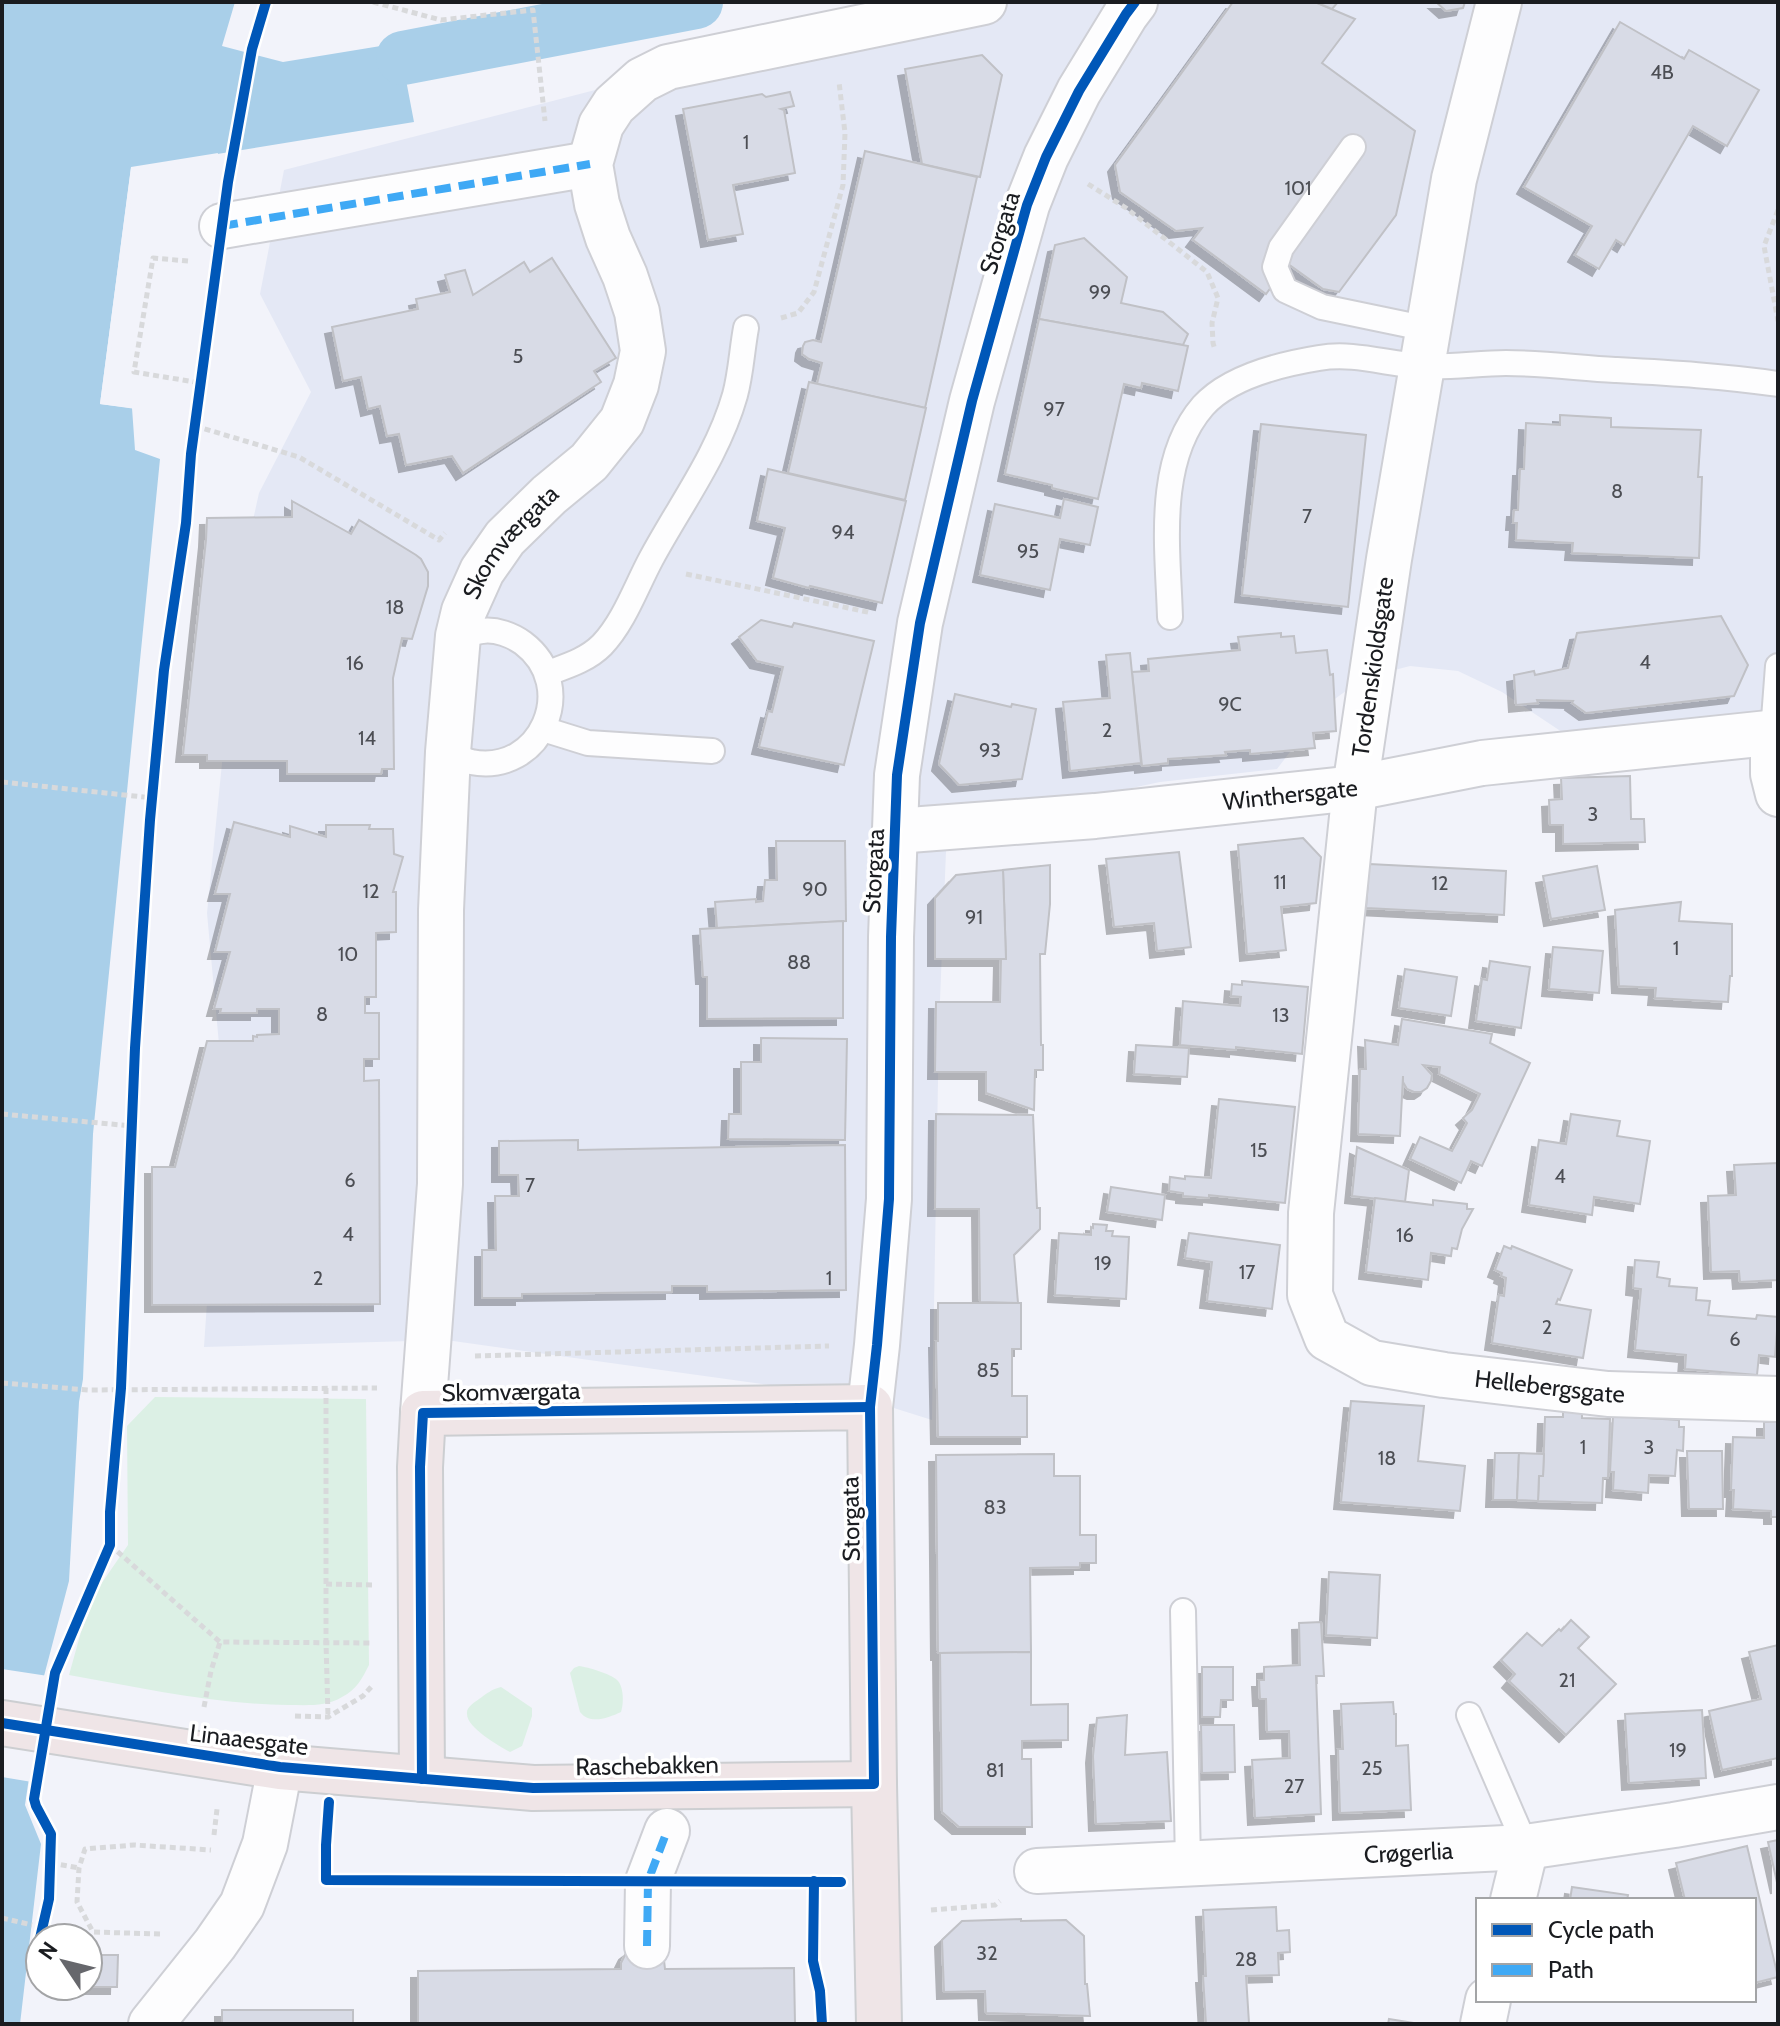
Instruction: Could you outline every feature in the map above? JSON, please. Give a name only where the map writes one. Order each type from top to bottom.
[{"type":"main road","name":"Skomværgata","points":[[422,1779],[420,1467],[423,1413],[870,1407]]},
{"type":"main road","name":"Storgata","points":[[870,1407],[874,1784]]},
{"type":"main road","name":"Linaaesgate","points":[[2,1723],[280,1767],[422,1779]]},
{"type":"main road","name":"Raschebakken","points":[[422,1779],[533,1788],[874,1784]]},
{"type":"main road","points":[[874,1784],[879,2024]]},
{"type":"street","name":"Skomværgata","points":[[423,1413],[440,1184],[441,910],[448,752],[458,636],[464,611],[482,571],[505,538],[589,462],[622,421],[636,385],[643,351],[637,312],[597,204],[570,167],[614,105],[642,80],[668,67],[984,2]]},
{"type":"street","name":"Tordenskioldsgate","points":[[1327,1338],[1310,1295],[1311,1213],[1355,788],[1389,559],[1454,179],[1499,2]]},
{"type":"street","name":"Storgata","points":[[870,1407],[889,1199],[891,937],[897,775],[920,623],[972,401],[1027,205],[1046,157],[1122,6]]},
{"type":"street","points":[[220,245],[570,167]]},
{"type":"street","points":[[1776,732],[1773,774],[1778,794]]},
{"type":"street","name":"Winthersgate","points":[[896,831],[1095,816],[1355,788],[1482,763],[1776,732]]},
{"type":"street","name":"Hellebergsgate","points":[[1327,1338],[1372,1363],[1444,1375],[1608,1394],[1778,1399]]},
{"type":"street","points":[[151,2024],[242,1905],[265,1844],[280,1767]]},
{"type":"street","name":"Crøgerlia","points":[[1037,1871],[1526,1847],[1778,1807]]},
{"type":"street","points":[[647,1946],[648,1881],[667,1831]]},
{"type":"street","points":[[1513,1898],[1526,1847]]},
{"type":"street","points":[[1483,2024],[1488,2002]]},
{"type":"lane","points":[[1353,147],[1281,248],[1275,267],[1285,290],[1425,348],[1508,363],[1778,384]]},
{"type":"lane","points":[[548,673],[582,660],[602,645],[618,623],[717,441],[735,394],[746,328]]},
{"type":"lane","points":[[1170,617],[1167,508],[1174,468],[1185,434],[1203,406],[1227,386],[1264,371],[1320,357],[1357,357],[1425,348]]},
{"type":"lane","points":[[448,752],[470,762],[494,763],[513,757],[529,747],[543,729],[550,713],[552,696],[548,673],[535,652],[513,636],[485,630],[458,636]]},
{"type":"lane","points":[[1776,732],[1778,666]]},
{"type":"lane","points":[[543,729],[588,743],[712,751]]},
{"type":"lane","points":[[1183,1611],[1188,1863]]},
{"type":"lane","points":[[1469,1715],[1526,1847]]},
{"type":"path","points":[[373,2],[441,20],[533,10],[538,52],[570,167]]},
{"type":"path","points":[[746,328],[798,313],[814,292],[843,185],[845,133],[833,33]]},
{"type":"path","points":[[1046,157],[1126,208],[1207,272],[1218,298],[1212,323],[1213,343],[1227,386]]},
{"type":"path","points":[[1778,210],[1764,246],[1778,321]]},
{"type":"path","points":[[201,383],[134,372],[153,258],[220,245]]},
{"type":"path","points":[[199,397],[203,368]]},
{"type":"path","points":[[193,440],[197,412]]},
{"type":"path","points":[[195,426],[299,457],[439,540]]},
{"type":"path","points":[[2,782],[152,804],[154,784]]},
{"type":"path","points":[[131,1141],[132,1110]]},
{"type":"path","points":[[2,1114],[132,1126]]},
{"type":"path","points":[[467,1356],[877,1345]]},
{"type":"path","points":[[119,1404],[121,1373]]},
{"type":"path","points":[[2,1383],[88,1390],[382,1388]]},
{"type":"path","points":[[326,1388],[328,1717]]},
{"type":"path","points":[[104,1558],[110,1539],[220,1642],[384,1643]]},
{"type":"path","points":[[326,1584],[386,1585]]},
{"type":"path","points":[[204,1708],[220,1642]]},
{"type":"path","points":[[283,1715],[328,1717],[363,1696],[372,1686]]},
{"type":"path","points":[[161,1934],[93,1932],[77,1902],[79,1868],[85,1849],[134,1845],[212,1850],[217,1809],[204,1804]]},
{"type":"path","points":[[50,1875],[51,1849]]},
{"type":"path","points":[[51,1863],[79,1868]]},
{"type":"path","points":[[931,1910],[995,1905],[1037,1871]]},
{"type":"path","points":[[2,1918],[24,1923]]},
{"type":"shaded area","points":[[955,2],[1778,2],[1778,713],[1568,736],[1502,692],[1458,671],[1410,666],[1364,678],[1325,706],[1277,769],[1160,782],[947,827],[939,1025],[932,1420],[862,1398],[446,1340],[204,1347],[222,1077],[207,913],[222,763],[224,651],[259,493],[311,392],[260,294],[284,170]]},
{"type":"green space","points":[[155,1397],[366,1399],[369,1665],[358,1684],[347,1694],[316,1705],[260,1704],[178,1694],[69,1675],[81,1632],[99,1587],[128,1545],[127,1426]]},
{"type":"green space","points":[[579,1666],[617,1680],[623,1695],[621,1712],[594,1719],[580,1712],[570,1673]]},
{"type":"green space","points":[[501,1687],[532,1708],[522,1746],[510,1752],[478,1731],[467,1714],[473,1704]]},
{"type":"water","points":[[2,2],[235,2],[222,46],[283,62],[399,43],[414,122],[131,168],[100,404],[132,408],[135,450],[160,459],[93,1134],[83,1379],[79,1402],[69,1581],[44,1676],[25,1805],[41,1844],[32,1922],[24,1922],[24,1990],[20,2024],[2,2024]]},
{"type":"pier","points":[[218,153],[217,157],[135,171],[104,401],[133,404],[136,409],[100,404],[131,167]]},
{"type":"pier","points":[[2,1669],[48,1676],[32,1782],[2,1777]]},
{"type":"building","points":[[1233,2],[1315,2],[1355,19],[1322,63],[1415,131],[1396,215],[1339,292],[1323,289],[1288,264],[1266,294],[1193,240],[1202,228],[1176,231],[1120,192],[1115,165]]},
{"type":"building","points":[[1315,2],[1338,2],[1332,9]]},
{"type":"building","points":[[1436,2],[1465,2],[1463,8],[1446,11]]},
{"type":"building","points":[[1620,22],[1684,59],[1689,50],[1759,90],[1727,146],[1693,126],[1624,245],[1616,240],[1599,269],[1575,255],[1592,226],[1524,187]]},
{"type":"building","points":[[982,55],[1002,75],[980,177],[922,164],[905,69]]},
{"type":"building","points":[[790,92],[794,106],[781,109],[784,110],[795,173],[733,185],[743,234],[708,240],[683,109],[762,94],[766,97]]},
{"type":"building","points":[[865,151],[977,177],[925,408],[817,384],[822,363],[802,354],[805,342],[821,342]]},
{"type":"building","points":[[1084,238],[1127,277],[1121,303],[1163,312],[1188,334],[1183,345],[1039,319],[1055,245]]},
{"type":"building","points":[[552,258],[616,358],[594,371],[601,382],[463,473],[452,456],[406,465],[399,434],[387,436],[380,406],[368,409],[361,377],[343,381],[332,327],[418,309],[416,299],[450,292],[445,275],[465,270],[473,295],[524,262],[530,272]]},
{"type":"building","points":[[1039,319],[1188,346],[1178,391],[1142,383],[1141,388],[1124,384],[1098,499],[1005,474]]},
{"type":"building","points":[[809,382],[926,408],[905,500],[788,473]]},
{"type":"building","points":[[1560,415],[1611,418],[1611,427],[1701,430],[1699,558],[1572,553],[1573,543],[1516,540],[1514,510],[1518,510],[1520,469],[1524,469],[1526,423],[1560,425]]},
{"type":"building","points":[[1261,424],[1366,435],[1348,607],[1242,595]]},
{"type":"building","points":[[768,469],[906,501],[882,603],[773,578],[785,528],[757,521]]},
{"type":"building","points":[[1064,499],[1098,507],[1090,545],[1060,539],[1050,590],[980,575],[995,504],[1060,518]]},
{"type":"building","points":[[292,501],[351,534],[359,520],[416,555],[428,572],[428,586],[412,639],[402,638],[393,678],[394,769],[382,769],[381,774],[287,774],[287,761],[207,761],[207,755],[183,755],[207,518],[292,517]]},
{"type":"building","points":[[1721,616],[1748,665],[1734,696],[1586,713],[1573,701],[1537,700],[1538,703],[1516,705],[1514,675],[1534,671],[1535,675],[1568,668],[1577,633]]},
{"type":"building","points":[[761,620],[792,627],[794,623],[874,641],[844,765],[759,747],[783,667],[757,661],[739,637]]},
{"type":"building","points":[[1281,633],[1281,637],[1294,636],[1296,653],[1327,650],[1330,675],[1333,674],[1336,731],[1313,733],[1315,748],[1250,754],[1250,750],[1225,752],[1226,755],[1168,759],[1168,763],[1142,766],[1132,672],[1149,671],[1148,659],[1240,650],[1238,637]]},
{"type":"building","points":[[1130,653],[1141,763],[1070,771],[1063,702],[1110,698],[1106,655]]},
{"type":"building","points":[[955,694],[1011,707],[1012,704],[1036,709],[1022,779],[959,785],[939,764]]},
{"type":"building","points":[[1630,776],[1631,819],[1644,819],[1645,842],[1563,844],[1563,825],[1550,825],[1549,800],[1562,799],[1561,778]]},
{"type":"building","points":[[234,822],[290,837],[290,826],[326,837],[326,825],[370,825],[369,829],[393,829],[394,854],[403,857],[393,892],[396,892],[396,932],[376,933],[376,997],[365,997],[365,1013],[379,1013],[379,1059],[364,1059],[364,1081],[379,1080],[380,1304],[152,1305],[152,1167],[175,1167],[207,1041],[253,1041],[253,1036],[279,1034],[279,1009],[257,1009],[257,1013],[220,1013],[221,1009],[214,1009],[230,952],[215,952],[230,894],[215,894]]},
{"type":"building","points":[[1303,838],[1321,857],[1316,903],[1281,907],[1286,950],[1247,954],[1238,845]]},
{"type":"building","points":[[776,841],[845,841],[846,921],[717,928],[715,902],[763,901],[765,880],[777,880]]},
{"type":"building","points":[[1179,852],[1191,947],[1157,951],[1154,923],[1114,927],[1106,859]]},
{"type":"building","points":[[1369,864],[1506,871],[1504,915],[1366,908]]},
{"type":"building","points":[[1050,865],[1045,954],[1040,954],[1043,1070],[1035,1070],[1034,1110],[986,1093],[986,1072],[935,1072],[936,1002],[1000,1002],[1001,959],[1006,959],[1003,870]]},
{"type":"building","points":[[1597,866],[1605,910],[1551,919],[1543,876]]},
{"type":"building","points":[[1003,870],[1006,959],[935,959],[935,898],[956,875]]},
{"type":"building","points":[[1681,902],[1679,921],[1732,924],[1732,976],[1728,1002],[1655,998],[1656,988],[1619,986],[1615,910]]},
{"type":"building","points":[[843,921],[843,1018],[707,1019],[707,977],[703,977],[700,929]]},
{"type":"building","points":[[1553,947],[1603,951],[1599,993],[1549,989]]},
{"type":"building","points":[[1490,961],[1530,967],[1521,1028],[1476,1021],[1482,979],[1487,980]]},
{"type":"building","points":[[1405,969],[1457,977],[1451,1016],[1399,1008]]},
{"type":"building","points":[[1242,981],[1308,987],[1302,1054],[1180,1045],[1183,1001],[1240,1006],[1241,997],[1231,996],[1232,984],[1242,985]]},
{"type":"building","points":[[1402,1019],[1492,1034],[1490,1043],[1530,1063],[1482,1166],[1471,1161],[1461,1183],[1410,1159],[1420,1137],[1452,1151],[1467,1123],[1463,1118],[1472,1110],[1480,1094],[1439,1074],[1440,1067],[1423,1065],[1432,1075],[1427,1088],[1421,1092],[1407,1089],[1403,1076],[1400,1136],[1358,1134],[1360,1069],[1366,1069],[1365,1040],[1398,1045]]},
{"type":"building","points":[[761,1038],[847,1039],[845,1140],[728,1139],[729,1114],[741,1114],[741,1062],[761,1062]]},
{"type":"building","points":[[1136,1045],[1189,1048],[1187,1077],[1134,1074]]},
{"type":"building","points":[[1219,1099],[1295,1107],[1285,1203],[1209,1195],[1209,1198],[1183,1196],[1183,1193],[1169,1191],[1170,1177],[1211,1178]]},
{"type":"building","points":[[936,1114],[1033,1115],[1040,1229],[1014,1255],[1018,1303],[980,1302],[979,1209],[935,1209]]},
{"type":"building","points":[[1571,1114],[1620,1121],[1617,1136],[1650,1141],[1640,1204],[1594,1197],[1592,1215],[1529,1205],[1539,1140],[1566,1144]]},
{"type":"building","points":[[578,1140],[578,1150],[845,1145],[846,1290],[707,1292],[707,1286],[672,1286],[672,1292],[522,1294],[522,1298],[482,1298],[482,1250],[496,1250],[495,1196],[519,1196],[518,1175],[499,1175],[499,1141]]},
{"type":"building","points":[[1357,1147],[1409,1170],[1405,1202],[1352,1196]]},
{"type":"building","points":[[1778,1163],[1778,1280],[1740,1282],[1739,1271],[1711,1272],[1708,1196],[1736,1195],[1734,1165]]},
{"type":"building","points":[[1111,1187],[1165,1195],[1162,1220],[1107,1212]]},
{"type":"building","points":[[1375,1198],[1433,1205],[1433,1200],[1467,1204],[1467,1209],[1473,1209],[1462,1229],[1457,1249],[1452,1248],[1451,1256],[1431,1253],[1428,1280],[1366,1272]]},
{"type":"building","points":[[1093,1224],[1107,1225],[1106,1231],[1113,1231],[1112,1236],[1129,1237],[1126,1299],[1055,1295],[1059,1233],[1091,1235]]},
{"type":"building","points":[[1189,1233],[1280,1245],[1272,1309],[1207,1301],[1212,1262],[1185,1258]]},
{"type":"building","points":[[1504,1246],[1511,1249],[1512,1246],[1572,1270],[1556,1304],[1591,1310],[1583,1358],[1492,1343],[1499,1295],[1504,1296],[1506,1278],[1495,1270]]},
{"type":"building","points":[[1635,1260],[1659,1262],[1657,1277],[1670,1279],[1669,1286],[1697,1288],[1696,1300],[1710,1301],[1708,1315],[1756,1319],[1757,1315],[1778,1317],[1775,1357],[1759,1355],[1757,1375],[1685,1369],[1686,1355],[1635,1350],[1641,1289],[1633,1288]]},
{"type":"building","points":[[938,1303],[1021,1303],[1021,1349],[1012,1349],[1012,1396],[1027,1396],[1027,1437],[938,1437]]},
{"type":"building","points":[[1351,1401],[1424,1406],[1418,1461],[1465,1466],[1460,1511],[1341,1502]]},
{"type":"building","points":[[1563,1410],[1582,1411],[1582,1418],[1610,1419],[1608,1478],[1603,1478],[1602,1503],[1538,1501],[1539,1476],[1543,1476],[1545,1417],[1563,1417]]},
{"type":"building","points":[[1613,1416],[1679,1420],[1679,1427],[1684,1427],[1683,1451],[1677,1450],[1675,1476],[1649,1475],[1648,1493],[1613,1490],[1614,1472],[1610,1472]]},
{"type":"building","points":[[1764,1422],[1778,1422],[1778,1517],[1771,1517],[1771,1511],[1733,1509],[1733,1437],[1764,1438]]},
{"type":"building","points":[[1687,1451],[1722,1451],[1723,1509],[1689,1509]]},
{"type":"building","points":[[1495,1453],[1519,1453],[1517,1500],[1493,1500]]},
{"type":"building","points":[[1519,1453],[1544,1454],[1538,1501],[1517,1500]]},
{"type":"building","points":[[1054,1454],[1054,1476],[1080,1476],[1080,1535],[1096,1535],[1096,1563],[1080,1563],[1080,1567],[1030,1568],[1031,1652],[938,1653],[936,1455]]},
{"type":"building","points":[[1329,1572],[1380,1575],[1377,1638],[1326,1635]]},
{"type":"building","points":[[1571,1620],[1589,1637],[1578,1648],[1616,1684],[1566,1735],[1509,1681],[1515,1674],[1501,1660],[1527,1633],[1542,1646]]},
{"type":"building","points":[[1321,1622],[1324,1676],[1316,1676],[1321,1814],[1255,1818],[1252,1760],[1290,1758],[1289,1731],[1267,1732],[1266,1699],[1260,1699],[1259,1680],[1264,1680],[1264,1667],[1300,1665],[1299,1623]]},
{"type":"building","points":[[1778,1645],[1778,1758],[1722,1770],[1709,1711],[1761,1699],[1749,1652]]},
{"type":"building","points":[[1031,1652],[1031,1705],[1068,1704],[1068,1740],[1022,1741],[1022,1759],[1031,1759],[1032,1827],[959,1827],[942,1812],[940,1653]]},
{"type":"building","points":[[1202,1667],[1233,1667],[1233,1700],[1221,1700],[1220,1717],[1202,1717]]},
{"type":"building","points":[[1393,1702],[1396,1746],[1408,1745],[1411,1810],[1340,1813],[1338,1749],[1343,1749],[1341,1704]]},
{"type":"building","points":[[1702,1710],[1706,1778],[1629,1783],[1625,1714]]},
{"type":"building","points":[[1127,1715],[1125,1755],[1167,1752],[1171,1821],[1096,1824],[1093,1756],[1097,1718]]},
{"type":"building","points":[[1201,1725],[1234,1725],[1235,1772],[1202,1773]]},
{"type":"building","points":[[1778,1840],[1778,1887],[1768,1842]]},
{"type":"building","points":[[1747,1846],[1778,1977],[1756,1982],[1756,1898],[1685,1898],[1676,1863]]},
{"type":"building","points":[[1572,1887],[1628,1895],[1627,1898],[1570,1898]]},
{"type":"building","points":[[1276,1907],[1277,1931],[1289,1930],[1290,1952],[1278,1953],[1279,1975],[1246,1976],[1249,2023],[1206,2024],[1203,1910]]},
{"type":"building","points":[[1066,1920],[1084,1936],[1085,1984],[1090,2016],[986,2013],[985,1991],[944,1992],[942,1940],[962,1921]]},
{"type":"building","points":[[635,1946],[657,1950],[664,1960],[665,1969],[794,1968],[795,2024],[418,2024],[418,1971],[621,1969],[626,1953]]},
{"type":"building","points":[[104,1955],[118,1955],[117,1987],[104,1987]]},
{"type":"building","points":[[222,2010],[353,2010],[353,2024],[222,2024]]},
{"type":"building","points":[[1389,2019],[1420,2024],[1388,2024]]},
{"type":"waterway","points":[[403,58],[696,2]]},
{"type":"marked path","points":[[222,226],[590,164]]},
{"type":"marked path","points":[[647,1946],[648,1881],[667,1831]]},
{"type":"cycle path","points":[[44,1922],[49,1899],[51,1834],[34,1799],[55,1673],[110,1545],[121,1388],[135,1048],[150,820],[164,670],[186,523],[191,454],[228,182],[252,49],[266,2]]},
{"type":"cycle path","points":[[2,1723],[280,1767],[533,1788],[874,1784],[870,1407],[889,1199],[891,937],[897,775],[920,623],[972,401],[1027,205],[1046,157],[1079,91],[1135,2]]},
{"type":"cycle path","points":[[422,1779],[420,1467],[423,1413],[870,1407]]},
{"type":"cycle path","points":[[329,1802],[326,1880],[841,1882]]},
{"type":"cycle path","points":[[814,1881],[813,1961],[820,1991],[822,2024]]}]
